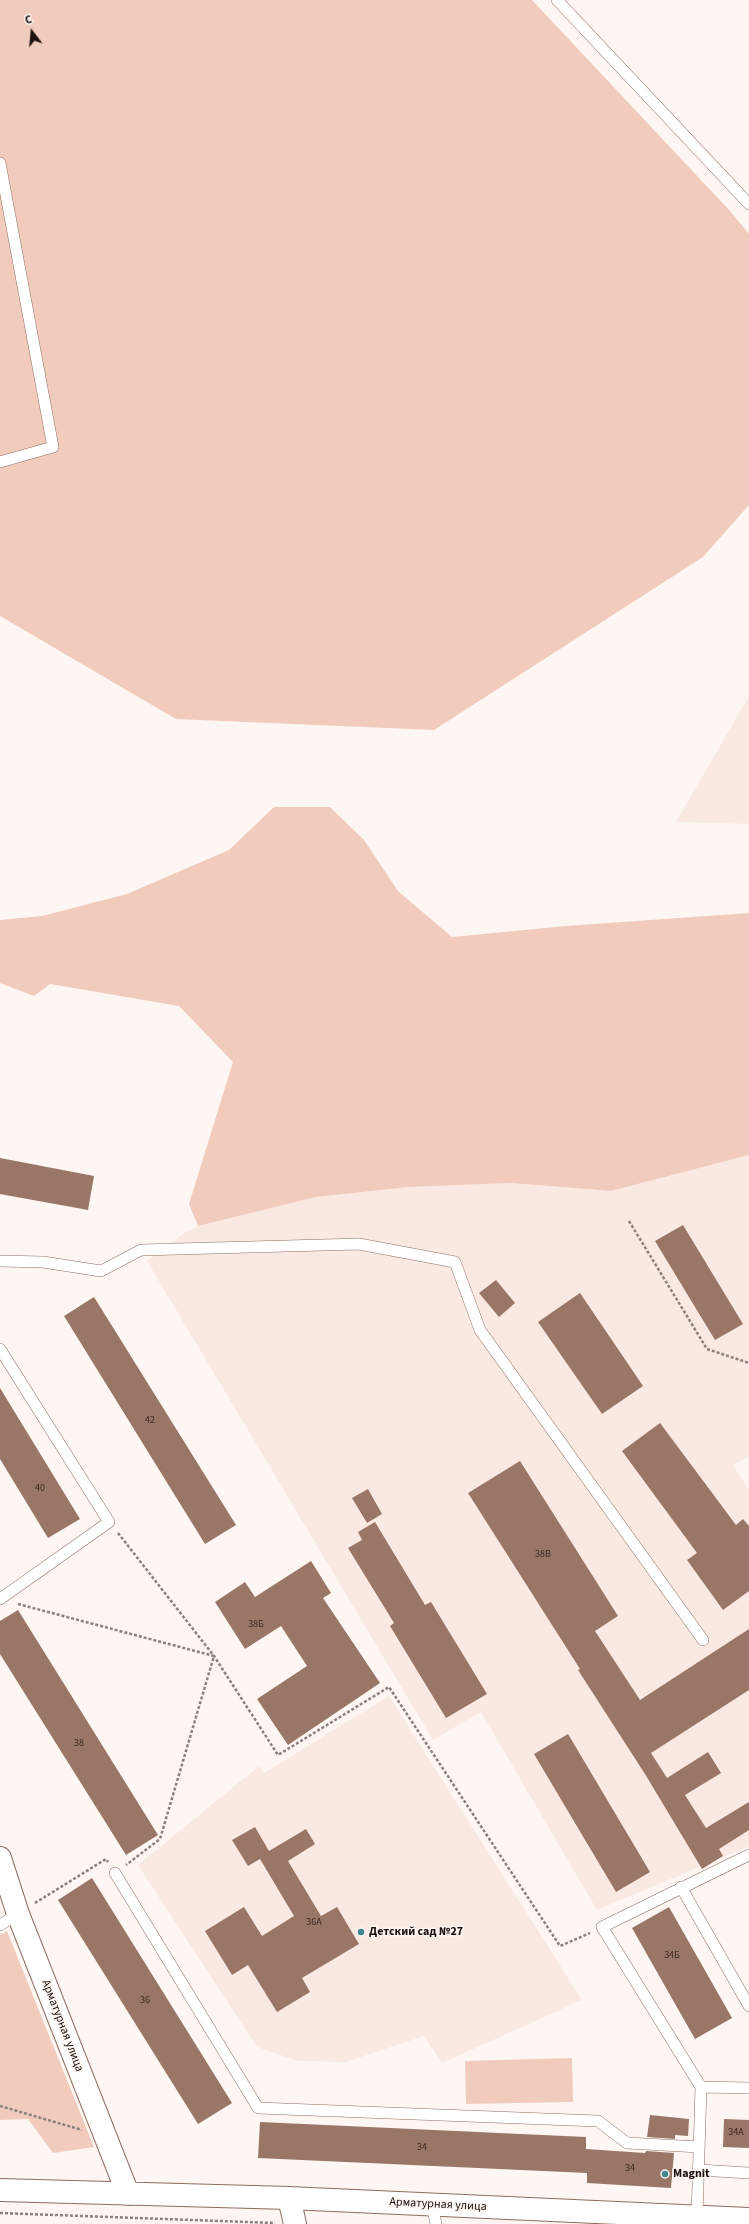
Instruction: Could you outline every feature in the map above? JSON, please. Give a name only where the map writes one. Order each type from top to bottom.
[{"type":"street","name":"Арматурная улица","points":[[0,1858],[18,1914],[128,2194]]},
{"type":"street","name":"Арматурная улица","points":[[0,2190],[289,2198],[434,2214],[749,2219]]},
{"type":"street","points":[[289,2198],[295,2224]]},
{"type":"lane","points":[[557,0],[749,204]]},
{"type":"lane","points":[[0,163],[52,447],[0,462]]},
{"type":"lane","points":[[0,1261],[43,1262],[101,1271],[141,1250],[359,1244],[455,1262],[480,1330],[703,1640]]},
{"type":"lane","points":[[0,1349],[109,1522],[0,1599]]},
{"type":"lane","points":[[697,2217],[701,2087],[602,1927],[749,1855]]},
{"type":"lane","points":[[114,1873],[258,2108],[598,2121],[627,2143],[699,2147]]},
{"type":"lane","points":[[681,1887],[749,2006]]},
{"type":"lane","points":[[0,1925],[18,1914]]},
{"type":"lane","points":[[701,2087],[749,2088]]},
{"type":"lane","points":[[699,2170],[749,2173]]},
{"type":"path","points":[[629,1221],[707,1350],[749,1363]]},
{"type":"path","points":[[109,1522],[214,1656],[278,1755],[389,1687],[560,1946],[602,1927]]},
{"type":"path","points":[[15,1604],[214,1656]]},
{"type":"path","points":[[18,1914],[106,1858],[114,1873],[160,1840],[214,1656]]},
{"type":"path","points":[[0,2106],[105,2137]]},
{"type":"path","points":[[0,2213],[295,2224]]},
{"type":"shaded area","points":[[0,0],[532,0],[730,211],[749,234],[749,505],[703,557],[434,730],[176,719],[0,616]]},
{"type":"shaded area","points":[[749,696],[749,824],[676,822]]},
{"type":"shaded area","points":[[274,807],[330,807],[364,840],[398,891],[452,937],[566,926],[749,913],[749,1155],[611,1191],[511,1183],[409,1187],[316,1197],[198,1226],[189,1204],[233,1062],[179,1006],[50,984],[34,996],[0,983],[0,920],[42,916],[127,894],[229,850]]},
{"type":"shaded area","points":[[749,1155],[749,1457],[733,1465],[749,1490],[749,1846],[597,1910],[481,1712],[433,1740],[147,1261],[186,1232],[198,1226],[316,1197],[409,1187],[511,1183],[611,1191]]},
{"type":"shaded area","name":"Детский сад №27","points":[[389,1696],[582,2000],[442,2063],[424,2036],[346,2062],[298,2061],[257,2047],[138,1865],[259,1766],[264,1773]]},
{"type":"shaded area","points":[[7,1931],[94,2147],[53,2153],[28,2119],[0,2120],[0,1935]]},
{"type":"shaded area","points":[[572,2058],[573,2102],[466,2104],[465,2061]]},
{"type":"building","points":[[0,1158],[94,1176],[88,1210],[0,1194]]},
{"type":"building","points":[[683,1225],[743,1324],[715,1340],[655,1241]]},
{"type":"building","points":[[496,1280],[515,1303],[499,1317],[479,1293]]},
{"type":"building","points":[[580,1293],[643,1386],[602,1414],[538,1322]]},
{"type":"building","points":[[94,1297],[236,1525],[205,1544],[64,1316]]},
{"type":"building","points":[[0,1388],[80,1519],[48,1538],[0,1459]]},
{"type":"building","points":[[660,1423],[736,1525],[743,1519],[749,1526],[749,1591],[723,1610],[687,1560],[697,1553],[622,1451]]},
{"type":"building","points":[[520,1461],[618,1616],[595,1631],[640,1700],[749,1629],[749,1690],[651,1753],[667,1778],[708,1752],[721,1773],[685,1795],[706,1828],[749,1802],[749,1830],[719,1849],[723,1856],[702,1869],[645,1774],[578,1670],[580,1669],[468,1493]]},
{"type":"building","points":[[368,1489],[382,1514],[367,1523],[352,1498]]},
{"type":"building","points":[[375,1522],[425,1605],[431,1602],[487,1694],[446,1718],[390,1626],[394,1623],[348,1548],[362,1540],[358,1532]]},
{"type":"building","points":[[311,1561],[331,1593],[323,1598],[380,1683],[288,1745],[257,1699],[307,1666],[281,1626],[245,1649],[215,1602],[245,1582],[255,1597]]},
{"type":"building","points":[[18,1610],[158,1835],[126,1855],[0,1654],[0,1621]]},
{"type":"building","points":[[568,1734],[650,1872],[616,1892],[534,1754]]},
{"type":"building","points":[[255,1827],[269,1851],[306,1829],[315,1844],[288,1861],[321,1916],[337,1907],[359,1944],[302,1978],[310,1992],[277,2012],[248,1965],[232,1975],[205,1931],[244,1907],[262,1936],[294,1916],[260,1859],[248,1866],[232,1840]]},
{"type":"building","points":[[92,1878],[232,2103],[198,2124],[58,1900]]},
{"type":"building","points":[[669,1907],[732,2018],[695,2039],[632,1928]]},
{"type":"building","points":[[650,2115],[689,2119],[688,2136],[675,2135],[675,2139],[647,2137]]},
{"type":"building","points":[[724,2119],[749,2120],[749,2148],[723,2147]]},
{"type":"building","points":[[260,2122],[586,2137],[586,2149],[645,2153],[646,2151],[674,2153],[671,2188],[587,2183],[587,2173],[258,2158]]},
{"type":"place","name":"Детский сад №27","points":[[361,1932]]},
{"type":"place","name":"Magnit","points":[[665,2174]]}]
